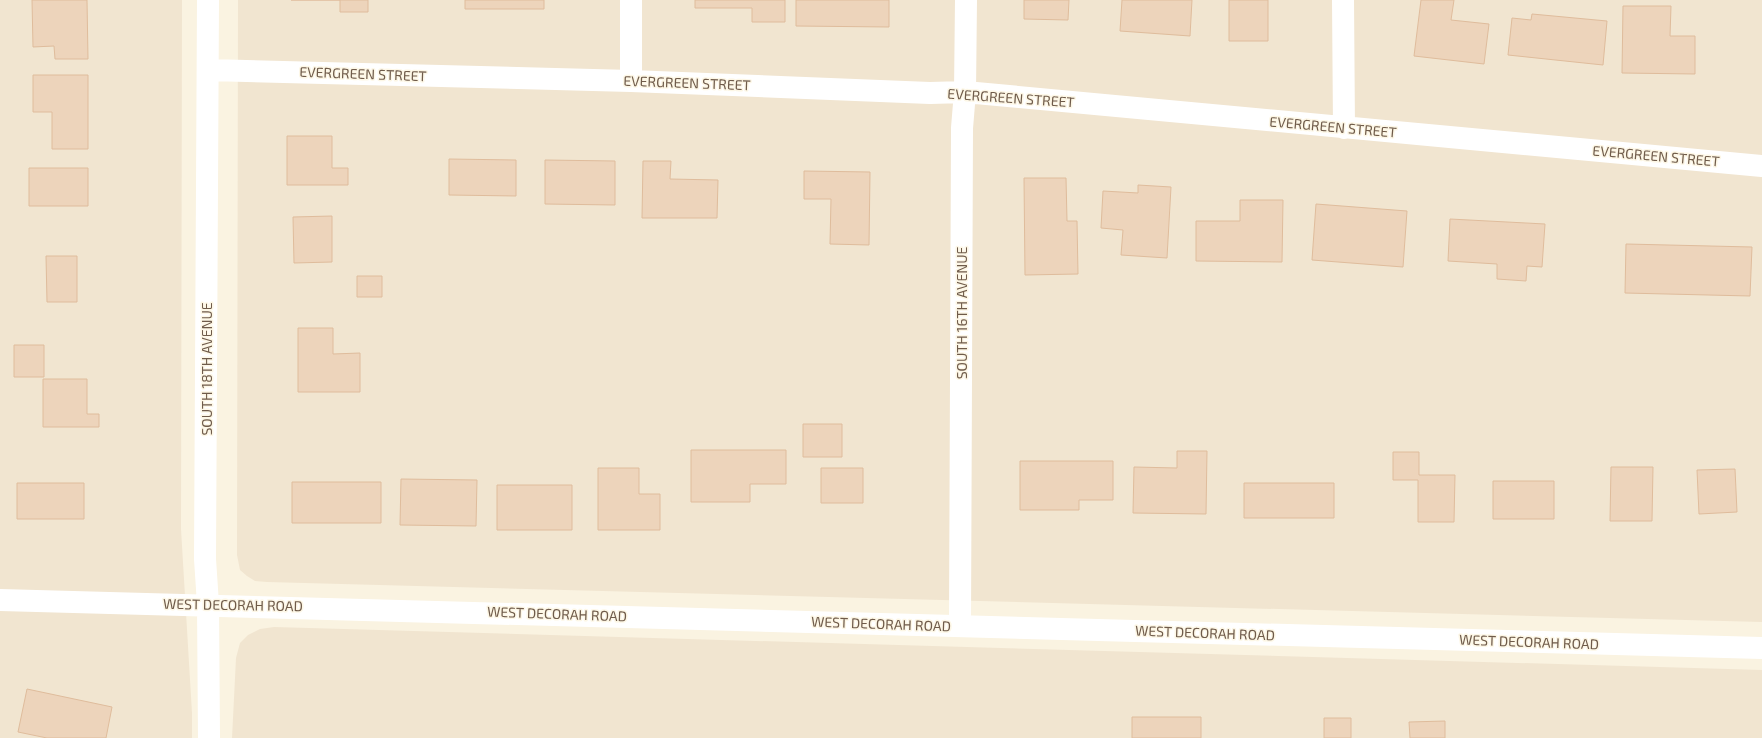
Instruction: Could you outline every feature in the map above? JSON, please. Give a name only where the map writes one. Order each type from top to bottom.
[{"type":"street","name":"SOUTH 18TH AVENUE","points":[[208,0],[209,70],[205,559],[208,604],[209,738]]},
{"type":"street","points":[[630,0],[631,81]]},
{"type":"street","name":"SOUTH 16TH AVENUE","points":[[960,626],[962,128],[965,92],[966,0]]},
{"type":"street","points":[[1343,0],[1344,128]]},
{"type":"street","name":"EVERGREEN STREET","points":[[209,70],[631,81],[930,93],[965,92],[1762,166]]},
{"type":"street","name":"WEST DECORAH ROAD","points":[[0,600],[208,604],[1762,648]]},
{"type":"shaded area","points":[[0,0],[182,0],[181,529],[192,713],[192,738],[0,738]]},
{"type":"shaded area","points":[[238,0],[1762,0],[1762,622],[255,581],[240,570],[237,555]]},
{"type":"shaded area","points":[[274,627],[1762,670],[1762,738],[232,738],[236,658],[240,643],[248,635],[260,629]]},
{"type":"building","points":[[32,0],[87,0],[88,59],[55,59],[54,46],[33,47]]},
{"type":"building","points":[[340,0],[368,0],[368,12],[340,12]]},
{"type":"building","points":[[465,0],[544,0],[544,9],[465,9]]},
{"type":"building","points":[[695,0],[785,0],[785,22],[752,22],[752,8],[695,8]]},
{"type":"building","points":[[796,0],[889,0],[889,27],[796,26]]},
{"type":"building","points":[[1024,0],[1069,0],[1068,20],[1024,19]]},
{"type":"building","points":[[1122,0],[1192,0],[1190,36],[1120,31]]},
{"type":"building","points":[[1229,0],[1268,0],[1268,41],[1229,41]]},
{"type":"building","points":[[1421,0],[1454,0],[1451,20],[1489,24],[1484,64],[1414,56]]},
{"type":"building","points":[[1623,6],[1671,6],[1670,36],[1695,36],[1695,74],[1622,73]]},
{"type":"building","points":[[1532,14],[1607,21],[1603,65],[1508,55],[1512,18],[1531,20]]},
{"type":"building","points":[[33,75],[88,75],[88,149],[52,149],[52,112],[33,112]]},
{"type":"building","points":[[287,136],[332,136],[332,168],[348,168],[348,185],[287,185]]},
{"type":"building","points":[[449,159],[516,160],[516,196],[449,195]]},
{"type":"building","points":[[545,160],[615,161],[615,205],[545,204]]},
{"type":"building","points":[[643,161],[671,161],[670,179],[718,180],[717,218],[642,218]]},
{"type":"building","points":[[29,168],[88,168],[88,206],[29,206]]},
{"type":"building","points":[[804,171],[870,172],[869,245],[830,244],[831,199],[804,199]]},
{"type":"building","points":[[1024,178],[1066,178],[1067,221],[1077,221],[1078,274],[1025,275]]},
{"type":"building","points":[[1138,185],[1171,187],[1167,258],[1121,255],[1123,230],[1101,228],[1103,191],[1138,193]]},
{"type":"building","points":[[1240,200],[1283,200],[1282,262],[1196,261],[1196,221],[1240,221]]},
{"type":"building","points":[[1316,204],[1407,211],[1403,267],[1312,260]]},
{"type":"building","points":[[332,216],[332,262],[294,263],[293,217]]},
{"type":"building","points":[[1450,219],[1545,224],[1542,267],[1527,266],[1526,281],[1497,279],[1497,264],[1448,261]]},
{"type":"building","points":[[1626,244],[1752,247],[1750,296],[1625,293]]},
{"type":"building","points":[[46,256],[77,256],[77,302],[47,302]]},
{"type":"building","points":[[357,276],[382,276],[382,297],[357,297]]},
{"type":"building","points":[[298,328],[333,328],[333,354],[360,353],[360,392],[298,392]]},
{"type":"building","points":[[14,345],[44,345],[44,377],[14,377]]},
{"type":"building","points":[[43,379],[87,379],[87,414],[99,414],[99,427],[43,427]]},
{"type":"building","points":[[803,424],[842,424],[842,457],[803,457]]},
{"type":"building","points":[[691,450],[786,450],[786,484],[750,484],[750,502],[691,502]]},
{"type":"building","points":[[1177,451],[1207,451],[1206,514],[1133,513],[1134,467],[1177,468]]},
{"type":"building","points":[[1393,452],[1419,452],[1419,475],[1455,475],[1454,522],[1418,522],[1418,480],[1393,480]]},
{"type":"building","points":[[1020,461],[1113,461],[1113,500],[1079,500],[1079,510],[1020,510]]},
{"type":"building","points":[[1611,467],[1653,467],[1652,521],[1610,521]]},
{"type":"building","points":[[598,468],[639,468],[639,494],[660,494],[660,530],[598,530]]},
{"type":"building","points":[[821,468],[863,468],[863,503],[821,503]]},
{"type":"building","points":[[1735,469],[1737,512],[1699,514],[1697,470]]},
{"type":"building","points":[[401,479],[477,480],[476,526],[400,525]]},
{"type":"building","points":[[1493,481],[1554,481],[1554,519],[1493,519]]},
{"type":"building","points":[[292,482],[381,482],[381,523],[292,523]]},
{"type":"building","points":[[17,483],[84,483],[84,519],[17,519]]},
{"type":"building","points":[[1244,483],[1334,483],[1334,518],[1244,518]]},
{"type":"building","points":[[497,485],[572,485],[572,530],[497,530]]},
{"type":"building","points":[[27,689],[112,707],[106,738],[47,738],[18,732]]},
{"type":"building","points":[[1132,717],[1201,717],[1201,738],[1132,738]]},
{"type":"building","points":[[1324,718],[1351,718],[1351,738],[1324,738]]},
{"type":"building","points":[[1445,721],[1445,738],[1410,738],[1409,722]]}]
